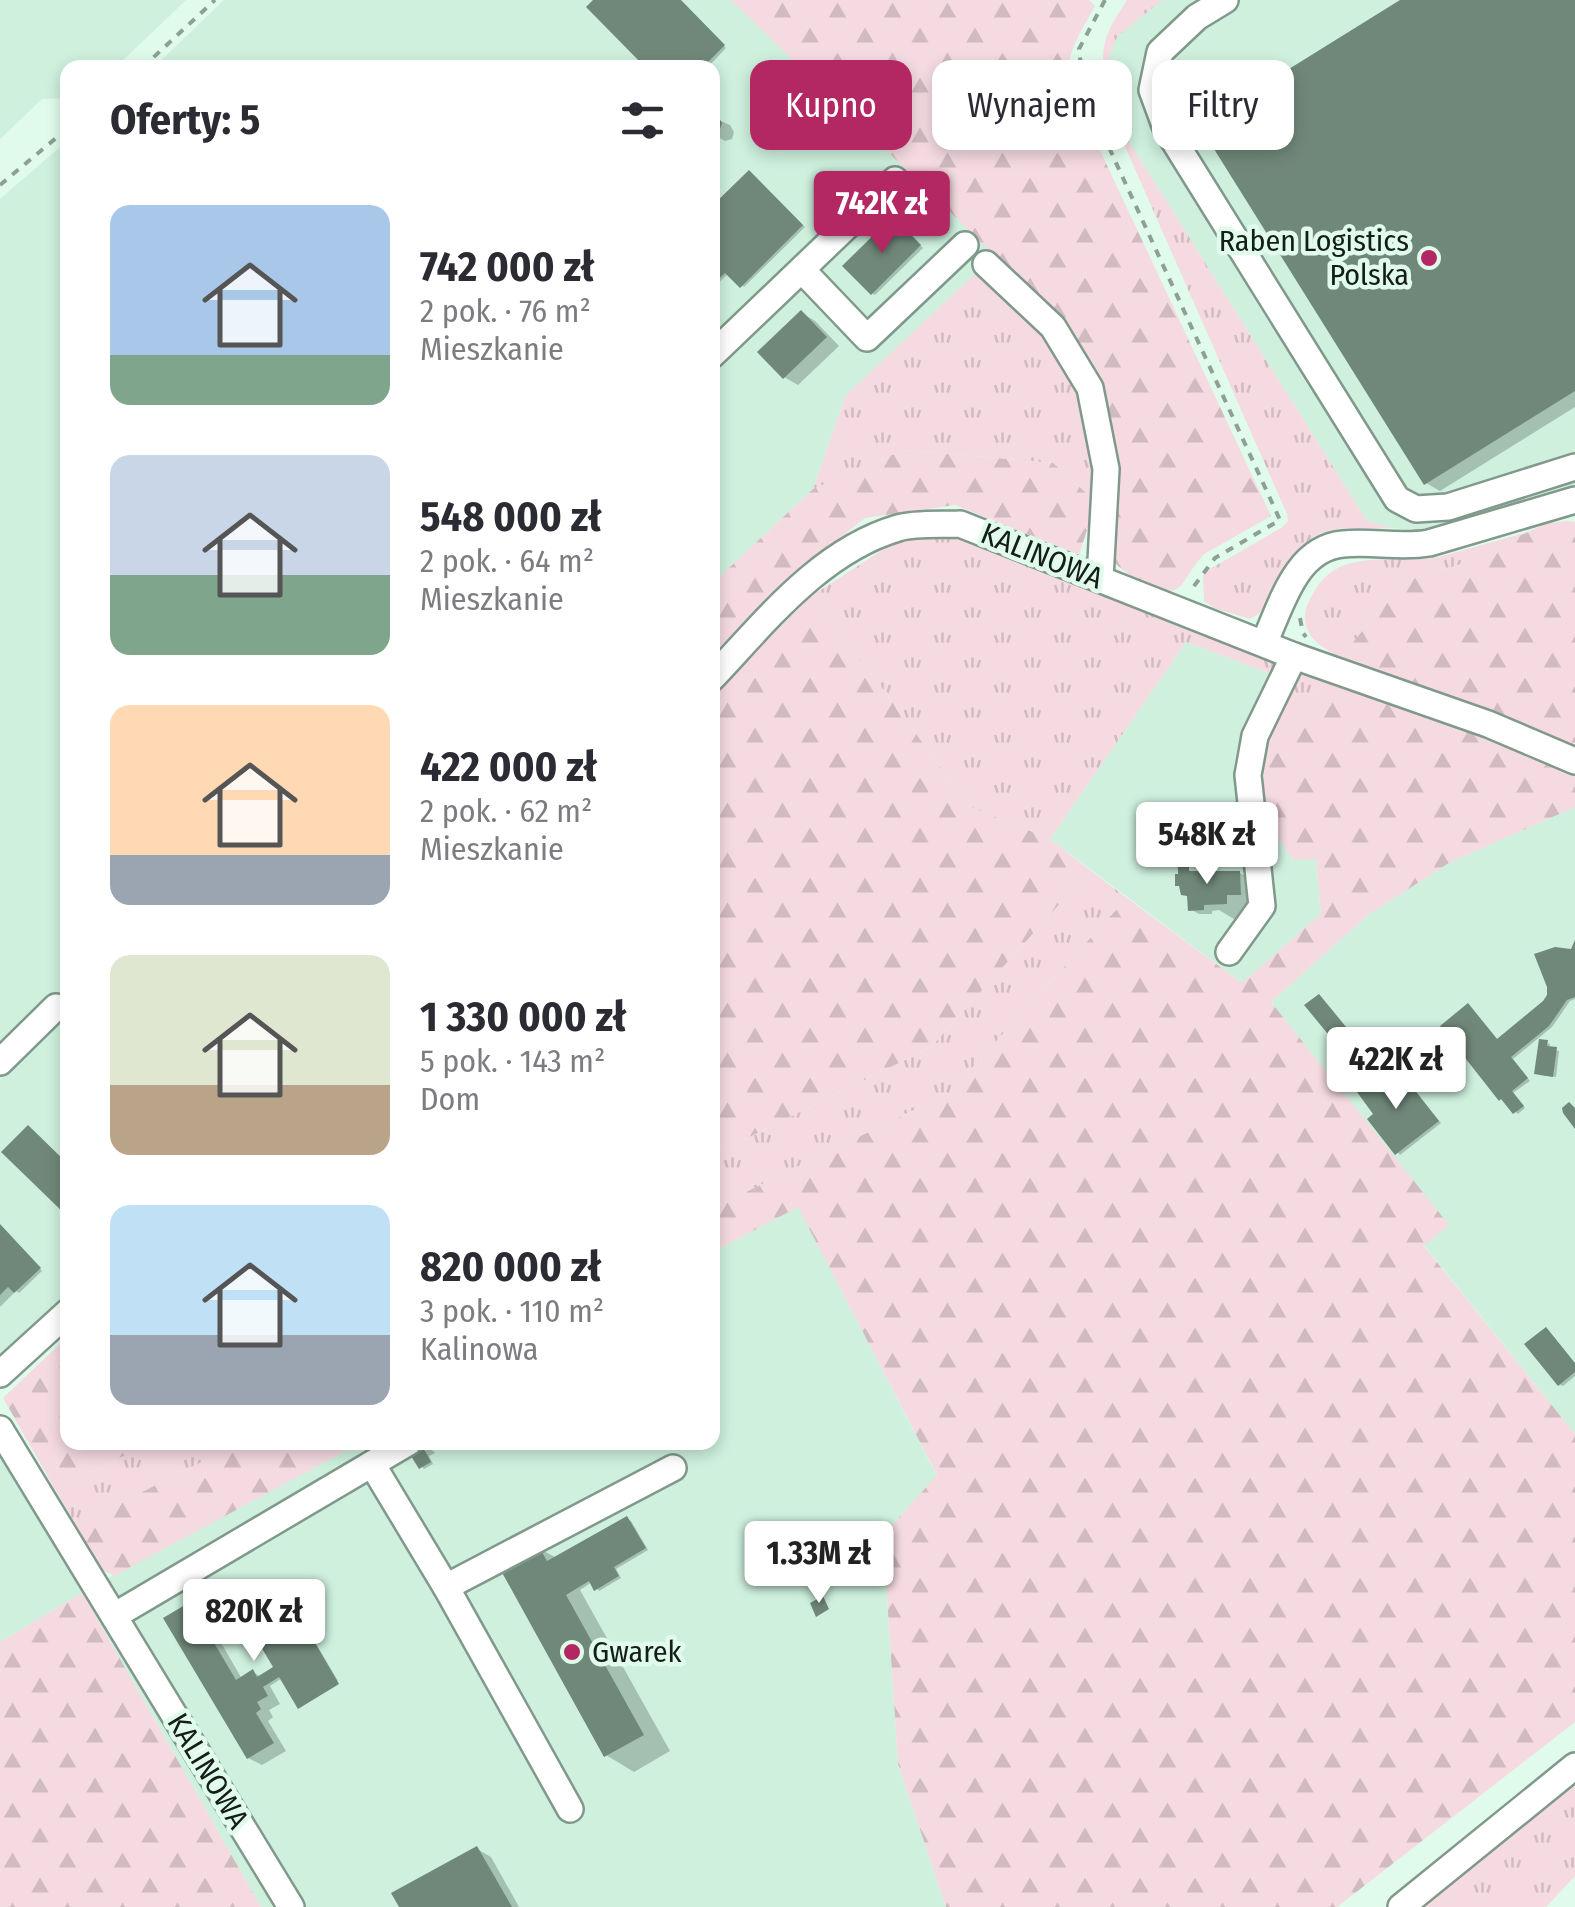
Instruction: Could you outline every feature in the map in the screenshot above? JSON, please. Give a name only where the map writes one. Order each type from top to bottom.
[{"type":"street","points":[[1225,0],[1197,17],[1160,52],[1152,90],[1166,128],[1391,490],[1416,509],[1448,506],[1575,467]]},
{"type":"street","points":[[720,347],[895,180]]},
{"type":"street","points":[[802,270],[867,338],[965,244]]},
{"type":"street","points":[[986,264],[1053,327],[1090,388],[1106,469],[1100,579]]},
{"type":"street","points":[[1264,644],[1302,566],[1328,547],[1429,543],[1575,500]]},
{"type":"street","name":"KALINOWA","points":[[720,670],[794,591],[852,548],[900,527],[960,524],[1264,644],[1304,651],[1575,761]]},
{"type":"street","points":[[1229,952],[1262,906],[1248,775],[1256,736],[1304,651]]},
{"type":"street","points":[[0,1062],[56,1007]]},
{"type":"street","points":[[0,1374],[60,1319]]},
{"type":"street","name":"KALINOWA","points":[[0,1429],[291,1907]]},
{"type":"street","points":[[114,1616],[396,1450]]},
{"type":"street","points":[[372,1464],[446,1586],[570,1809]]},
{"type":"street","points":[[446,1586],[674,1468]]},
{"type":"street","points":[[1401,1907],[1575,1766]]},
{"type":"path","points":[[151,60],[215,0]]},
{"type":"path","points":[[1105,0],[1079,50],[1084,93],[1280,520],[1215,558],[1188,594],[1182,611]]},
{"type":"path","points":[[0,185],[60,135]]},
{"type":"path","points":[[1300,610],[1304,651]]},
{"type":"shaded area","points":[[0,0],[186,0],[123,60],[60,60],[60,98],[42,99],[0,139]]},
{"type":"shaded area","points":[[224,0],[731,0],[793,60],[750,60],[750,150],[887,150],[996,255],[846,395],[813,489],[720,576],[720,60],[161,60]]},
{"type":"shaded area","name":"Raben Logistics Polska","points":[[1160,0],[1575,0],[1575,487],[1421,531],[1367,521],[1132,146],[1132,60],[1108,60],[1118,33]]},
{"type":"shaded area","points":[[60,147],[60,1304],[0,1361],[0,199]]},
{"type":"shaded area","points":[[1186,642],[1272,674],[1242,728],[1234,764],[1237,827],[1255,828],[1269,823],[1293,860],[1316,858],[1321,914],[1242,983],[1050,839]]},
{"type":"shaded area","points":[[1575,807],[1575,1434],[1424,1245],[1448,1225],[1271,1002],[1368,915],[1449,863]]},
{"type":"shaded area","points":[[798,1206],[937,1476],[883,1537],[898,1764],[946,1907],[261,1907],[84,1592],[0,1642],[0,1451],[84,1591],[347,1450],[720,1450],[720,1248]]},
{"type":"green space","points":[[731,0],[1089,0],[1095,6],[1071,60],[932,60],[932,150],[1100,150],[1271,516],[1206,553],[1175,590],[1157,589],[1118,565],[1111,557],[1096,380],[1085,354],[1042,301],[886,150],[912,150],[912,60],[793,60]]},
{"type":"green space","points":[[1127,0],[1162,0],[1117,37],[1108,60],[1103,60],[1112,25]]},
{"type":"green space","points":[[1132,146],[1367,521],[1391,528],[1333,529],[1311,539],[1292,561],[1271,600],[1250,619],[1204,601],[1203,573],[1281,528],[1288,521],[1127,150],[1132,150]]},
{"type":"green space","points":[[976,273],[1042,330],[1081,390],[1096,502],[1053,463],[904,450],[813,489],[846,395]]},
{"type":"green space","points":[[904,450],[1053,463],[1096,502],[1079,555],[955,505],[865,518],[777,588],[720,647],[720,576],[813,489]]},
{"type":"green space","points":[[1575,522],[1575,748],[1341,657],[1403,581],[1456,566],[1545,524]]},
{"type":"green space","points":[[1528,532],[1456,566],[1403,581],[1341,657],[1309,633],[1305,615],[1309,600],[1326,576],[1340,567],[1371,560],[1439,557]]},
{"type":"green space","points":[[963,534],[1192,632],[1278,661],[1272,674],[1186,642],[1050,839],[968,806],[810,597],[893,543]]},
{"type":"green space","points":[[810,597],[968,806],[1050,839],[1090,870],[931,1047],[720,1152],[720,688]]},
{"type":"green space","points":[[1297,667],[1329,679],[1266,748],[1265,739]]},
{"type":"green space","points":[[1329,679],[1575,769],[1575,807],[1449,863],[1368,915],[1271,1002],[1449,1225],[1424,1246],[1575,1434],[1575,1722],[1337,1907],[946,1907],[898,1764],[883,1536],[937,1475],[798,1207],[720,1248],[720,1205],[949,1093],[1127,898],[1242,983],[1321,914],[1316,859],[1293,860],[1269,823],[1263,789],[1266,748]]},
{"type":"green space","points":[[1090,870],[1127,898],[949,1093],[720,1205],[720,1152],[931,1047]]},
{"type":"green space","points":[[60,1344],[60,1450],[135,1450],[56,1491],[3,1398]]},
{"type":"green space","points":[[135,1450],[226,1450],[76,1525],[56,1491]]},
{"type":"green space","points":[[226,1450],[347,1450],[114,1576],[101,1569],[76,1525]]},
{"type":"green space","points":[[84,1592],[261,1907],[0,1907],[0,1642]]},
{"type":"green space","points":[[1575,1780],[1575,1876],[1546,1907],[1416,1907]]},
{"type":"building","points":[[593,0],[681,0],[725,45],[710,60],[638,60],[586,7]]},
{"type":"building","name":"Raben Logistics Polska","points":[[1400,0],[1575,0],[1575,391],[1424,485],[1215,150],[1294,150],[1294,66]]},
{"type":"building","points":[[749,170],[803,225],[740,288],[725,273],[720,278],[720,198]]},
{"type":"building","points":[[893,216],[921,245],[871,295],[842,266]]},
{"type":"building","points":[[801,310],[827,337],[783,379],[757,352]]},
{"type":"building","points":[[1178,867],[1189,867],[1189,871],[1240,871],[1241,895],[1227,895],[1227,904],[1204,905],[1204,910],[1188,911],[1187,896],[1181,895],[1179,886],[1175,886]]},
{"type":"building","points":[[1575,940],[1575,997],[1567,1000],[1549,1026],[1511,1057],[1528,1078],[1512,1091],[1524,1106],[1513,1114],[1440,1026],[1468,1003],[1497,1039],[1547,995],[1534,954],[1555,947],[1571,949]]},
{"type":"building","points":[[1319,994],[1360,1044],[1346,1056],[1304,1005]]},
{"type":"building","points":[[1539,1039],[1548,1040],[1547,1046],[1557,1047],[1553,1077],[1534,1074]]},
{"type":"building","points":[[1386,1069],[1403,1090],[1410,1084],[1439,1121],[1395,1155],[1367,1119],[1373,1114],[1357,1092]]},
{"type":"building","points":[[1569,1102],[1575,1108],[1575,1129],[1563,1113],[1562,1108]]},
{"type":"building","points":[[28,1125],[60,1156],[60,1209],[1,1152]]},
{"type":"building","points":[[0,1224],[41,1268],[14,1293],[8,1287],[0,1295]]},
{"type":"building","points":[[1546,1327],[1575,1363],[1575,1372],[1558,1386],[1524,1344]]},
{"type":"building","points":[[425,1450],[431,1462],[419,1469],[411,1456]]},
{"type":"building","name":"Gwarek","points":[[627,1516],[646,1548],[614,1567],[619,1576],[594,1591],[589,1581],[566,1595],[644,1735],[604,1757],[499,1567],[538,1545],[547,1561]]},
{"type":"building","points":[[283,1588],[339,1684],[298,1709],[279,1677],[263,1687],[268,1696],[257,1702],[261,1709],[256,1713],[274,1743],[247,1759],[163,1618],[207,1592],[214,1604],[197,1614],[236,1680],[253,1669],[257,1677],[273,1667],[241,1613]]},
{"type":"building","points":[[823,1596],[829,1609],[816,1617],[810,1603]]},
{"type":"building","points":[[477,1846],[512,1907],[399,1907],[391,1893]]},
{"type":"place","name":"Raben Logistics Polska","points":[[1429,258]]},
{"type":"place","name":"Gwarek","points":[[572,1652]]}]
